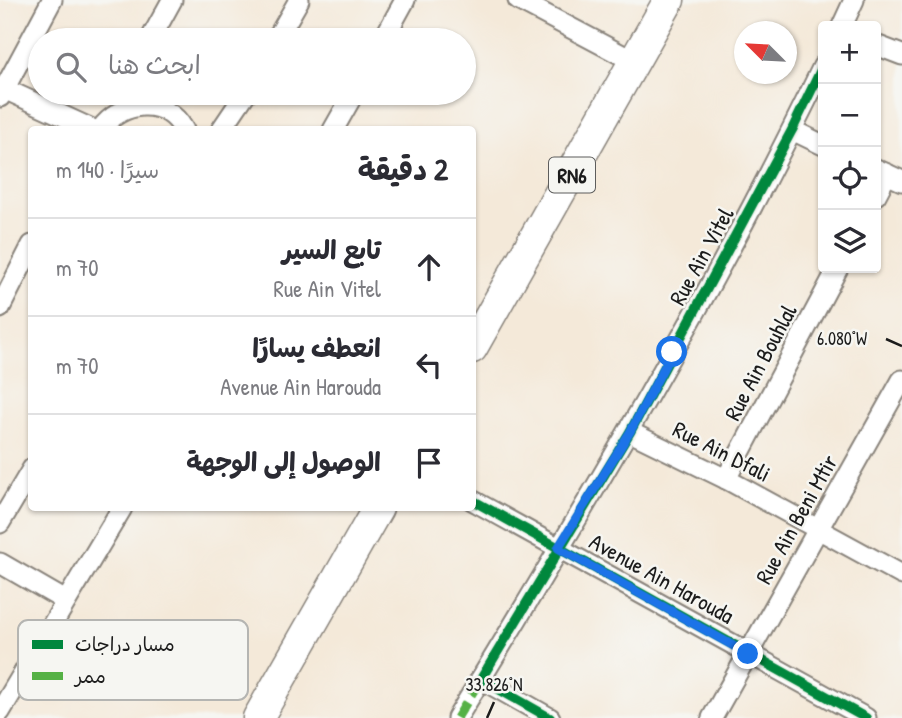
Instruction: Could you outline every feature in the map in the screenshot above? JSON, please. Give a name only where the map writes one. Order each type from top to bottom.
[{"type":"main road","name":"RN6","points":[[476,333],[669,0]]},
{"type":"main road","points":[[258,718],[376,511]]},
{"type":"street","points":[[37,28],[52,0]]},
{"type":"street","points":[[157,28],[172,0]]},
{"type":"street","points":[[283,28],[299,0]]},
{"type":"street","points":[[390,28],[405,0]]},
{"type":"street","points":[[518,0],[635,62]]},
{"type":"street","points":[[844,21],[854,0]]},
{"type":"street","points":[[28,44],[2,91],[28,102]]},
{"type":"street","points":[[881,46],[902,55]]},
{"type":"street","name":"Rue Ain Vitel","points":[[457,718],[630,432],[818,76]]},
{"type":"street","points":[[35,105],[85,126]]},
{"type":"street","points":[[103,126],[119,105]]},
{"type":"street","points":[[146,105],[162,108],[182,126]]},
{"type":"street","points":[[224,126],[238,105]]},
{"type":"street","points":[[335,126],[347,105]]},
{"type":"street","points":[[792,130],[818,143]]},
{"type":"street","points":[[0,308],[28,253]]},
{"type":"street","name":"Rue Ain Bouhlal","points":[[726,479],[835,273]]},
{"type":"street","name":"Rue Ain Beni Mtir","points":[[712,718],[902,380]]},
{"type":"street","name":"Rue Ain Dfali","points":[[630,432],[726,479],[902,575]]},
{"type":"street","points":[[0,523],[28,476]]},
{"type":"street","name":"Avenue Ain Harouda","points":[[476,502],[866,718]]},
{"type":"street","points":[[53,620],[120,511]]},
{"type":"street","points":[[0,563],[65,600]]},
{"type":"street","points":[[481,679],[550,718]]},
{"type":"street","points":[[0,712],[18,681]]},
{"type":"marked path","points":[[457,718],[481,679]]},
{"type":"cycle path","points":[[550,718],[481,679],[630,432],[818,76]]},
{"type":"cycle path","points":[[476,502],[866,718]]},
{"type":"route","points":[[672,352],[630,432],[558,548],[748,654]]}]
